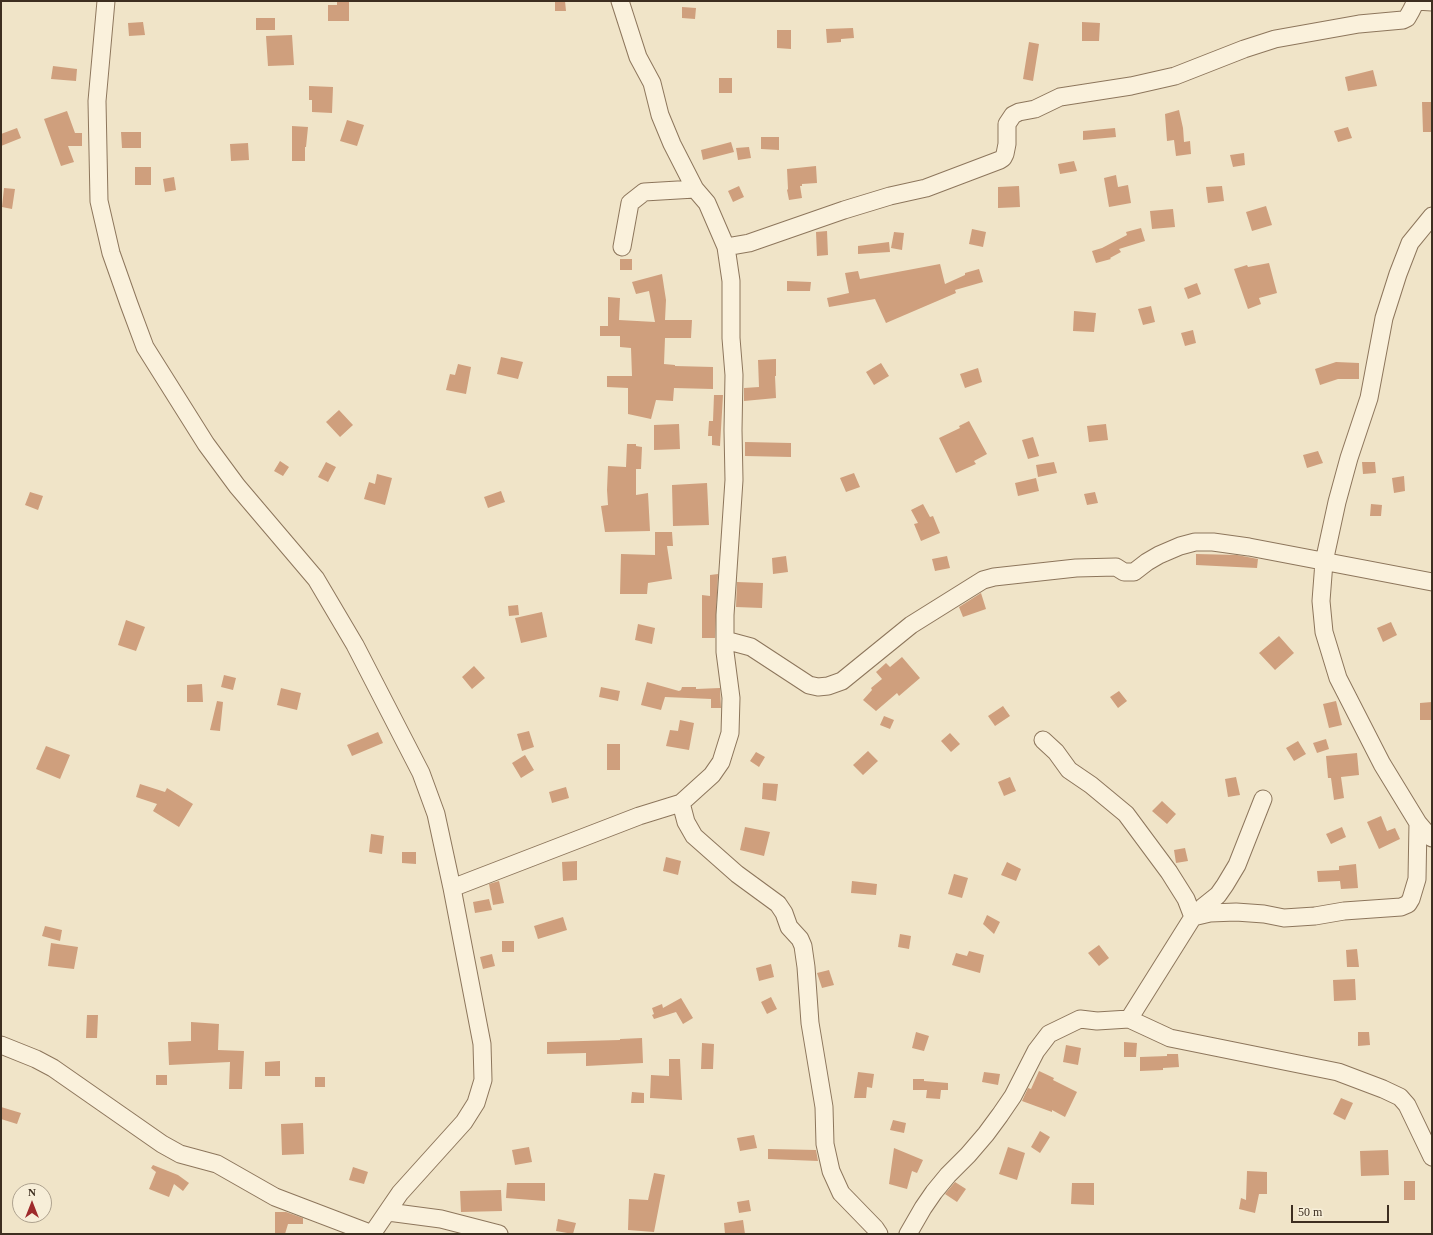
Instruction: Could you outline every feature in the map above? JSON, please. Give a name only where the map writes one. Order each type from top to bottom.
[{"type":"street","points":[[1,1045],[36,1059],[52,1068],[162,1144],[180,1154],[217,1164],[274,1197],[372,1234],[405,1188],[464,1122],[476,1103],[483,1080],[482,1044],[452,888],[436,814],[421,773],[355,645],[316,579],[237,486],[206,444],[145,347],[111,253],[98,201],[97,101],[106,1]]},
{"type":"street","points":[[452,888],[639,816],[681,802],[712,775],[721,762],[730,733],[731,698],[725,652],[724,615],[734,480],[734,375],[731,338],[731,282],[726,247],[707,203],[695,189],[672,144],[660,115],[652,84],[638,57],[620,1]]},
{"type":"street","points":[[726,247],[749,243],[844,210],[890,196],[926,188],[1000,160],[1004,158],[1007,144],[1007,124],[1013,115],[1040,107],[1060,97],[1131,86],[1175,76],[1275,39],[1359,24],[1403,20],[1407,18],[1416,1],[1432,2]]},
{"type":"street","points":[[622,247],[630,203],[644,192],[695,189]]},
{"type":"street","points":[[1432,216],[1410,243],[1384,318],[1369,398],[1349,458],[1337,502],[1324,562],[1322,601],[1324,632],[1338,678],[1382,764],[1418,823],[1432,838]]},
{"type":"street","points":[[725,640],[751,647],[809,685],[818,687],[828,686],[842,681],[911,625],[983,580],[994,577],[1076,568],[1116,567],[1124,572],[1134,572],[1146,562],[1159,555],[1180,546],[1195,542],[1213,542],[1250,547],[1432,582]]},
{"type":"street","points":[[1043,740],[1056,752],[1069,770],[1091,785],[1126,814],[1172,877],[1186,899],[1193,917]]},
{"type":"street","points":[[1129,1019],[1193,917],[1203,906],[1218,896],[1225,885],[1237,865],[1263,799]]},
{"type":"street","points":[[681,802],[686,822],[694,836],[737,874],[778,904],[790,927],[803,946],[810,1023],[824,1107],[825,1144],[830,1171],[841,1193],[879,1234]]},
{"type":"street","points":[[1193,917],[1210,913],[1236,912],[1264,914],[1284,918],[1315,916],[1344,911],[1401,907],[1408,904],[1417,879],[1418,823]]},
{"type":"street","points":[[908,1234],[934,1192],[982,1139],[1014,1096],[1036,1051],[1049,1034],[1080,1019],[1097,1021],[1129,1019],[1170,1038],[1338,1072],[1383,1089],[1400,1097],[1407,1105],[1432,1157]]},
{"type":"street","points":[[388,1212],[440,1218],[499,1234]]},
{"type":"building","points":[[337,1],[349,1],[349,21],[328,21],[328,5],[337,5]]},
{"type":"building","points":[[555,1],[565,1],[566,11],[555,11]]},
{"type":"building","points":[[682,7],[696,8],[695,19],[682,18]]},
{"type":"building","points":[[256,18],[275,18],[275,30],[256,30]]},
{"type":"building","points":[[143,22],[145,35],[129,36],[128,23]]},
{"type":"building","points":[[1082,22],[1100,23],[1099,41],[1082,41]]},
{"type":"building","points":[[853,28],[854,38],[841,39],[841,42],[827,43],[826,29]]},
{"type":"building","points":[[777,30],[791,30],[791,49],[777,48]]},
{"type":"building","points":[[292,35],[294,65],[268,66],[266,36]]},
{"type":"building","points":[[1029,42],[1039,44],[1033,81],[1023,79]]},
{"type":"building","points":[[53,66],[77,69],[76,81],[51,79]]},
{"type":"building","points":[[1373,70],[1377,86],[1348,91],[1345,77]]},
{"type":"building","points":[[719,78],[732,78],[732,93],[719,93]]},
{"type":"building","points":[[309,86],[333,87],[332,113],[312,112],[312,100],[309,100]]},
{"type":"building","points":[[1422,102],[1432,102],[1432,132],[1423,132]]},
{"type":"building","points":[[1179,110],[1184,142],[1190,141],[1191,154],[1176,156],[1174,140],[1167,141],[1165,114]]},
{"type":"building","points":[[67,111],[75,133],[82,133],[82,146],[68,146],[74,162],[61,166],[44,119]]},
{"type":"building","points":[[347,120],[364,125],[357,146],[340,141]]},
{"type":"building","points":[[292,126],[308,127],[305,147],[305,161],[292,161]]},
{"type":"building","points":[[1348,127],[1352,138],[1338,142],[1334,131]]},
{"type":"building","points":[[17,128],[21,138],[1,146],[1,134]]},
{"type":"building","points":[[1115,128],[1116,137],[1083,140],[1083,131]]},
{"type":"building","points":[[121,132],[141,132],[141,148],[122,148]]},
{"type":"building","points":[[761,137],[779,137],[779,150],[761,149]]},
{"type":"building","points":[[731,142],[734,152],[703,160],[701,150]]},
{"type":"building","points":[[248,143],[249,160],[231,161],[230,144]]},
{"type":"building","points":[[749,147],[751,158],[738,160],[736,148]]},
{"type":"building","points":[[1244,153],[1245,165],[1233,167],[1230,155]]},
{"type":"building","points":[[1074,161],[1077,171],[1060,174],[1058,164]]},
{"type":"building","points":[[816,166],[817,183],[802,184],[802,186],[800,186],[802,198],[789,200],[787,190],[787,169]]},
{"type":"building","points":[[135,167],[151,167],[151,185],[135,185]]},
{"type":"building","points":[[1116,175],[1118,187],[1128,185],[1131,203],[1109,207],[1104,178]]},
{"type":"building","points":[[174,177],[176,190],[165,192],[163,179]]},
{"type":"building","points":[[739,186],[744,197],[733,202],[728,191]]},
{"type":"building","points":[[1019,186],[1020,207],[998,208],[998,187]]},
{"type":"building","points":[[1222,186],[1224,201],[1208,203],[1206,187]]},
{"type":"building","points":[[4,188],[15,189],[12,209],[2,207]]},
{"type":"building","points":[[1266,206],[1272,225],[1252,231],[1246,212]]},
{"type":"building","points":[[1173,209],[1175,227],[1152,229],[1150,211]]},
{"type":"building","points":[[1141,228],[1145,241],[1119,249],[1121,252],[1110,258],[1111,259],[1096,263],[1092,251],[1102,248],[1127,235],[1126,232]]},
{"type":"building","points":[[972,229],[986,232],[983,247],[969,244]]},
{"type":"building","points":[[827,231],[828,255],[817,256],[816,232]]},
{"type":"building","points":[[894,232],[904,233],[902,250],[891,248]]},
{"type":"building","points":[[889,242],[890,252],[858,254],[858,246]]},
{"type":"building","points":[[620,259],[632,259],[632,270],[620,270]]},
{"type":"building","points":[[1269,263],[1277,293],[1259,298],[1261,304],[1248,309],[1234,269],[1247,265],[1248,267]]},
{"type":"building","points":[[940,264],[945,284],[965,275],[965,273],[979,269],[983,282],[955,290],[956,293],[886,323],[875,299],[829,307],[827,298],[849,293],[845,273],[858,271],[860,279]]},
{"type":"building","points":[[662,274],[666,300],[665,320],[692,320],[691,338],[665,338],[664,364],[675,366],[713,367],[713,389],[674,388],[673,401],[656,400],[651,419],[628,414],[628,388],[607,387],[607,376],[632,376],[631,348],[620,347],[620,336],[600,336],[600,326],[608,326],[608,297],[620,298],[619,320],[655,322],[649,291],[636,294],[632,282]]},
{"type":"building","points":[[787,281],[811,282],[810,291],[787,291]]},
{"type":"building","points":[[1197,283],[1201,294],[1188,299],[1184,288]]},
{"type":"building","points":[[1151,306],[1155,322],[1143,325],[1138,309]]},
{"type":"building","points":[[1074,311],[1096,313],[1094,332],[1073,331]]},
{"type":"building","points":[[1193,330],[1196,343],[1185,346],[1181,333]]},
{"type":"building","points":[[501,357],[523,362],[518,379],[497,374]]},
{"type":"building","points":[[776,359],[776,398],[744,401],[744,388],[759,387],[758,360]]},
{"type":"building","points":[[1336,362],[1359,363],[1359,379],[1338,379],[1320,385],[1315,369]]},
{"type":"building","points":[[881,363],[889,376],[874,385],[866,372]]},
{"type":"building","points":[[458,364],[471,367],[466,394],[446,390],[450,374],[455,375]]},
{"type":"building","points":[[978,368],[982,382],[965,388],[960,374]]},
{"type":"building","points":[[714,395],[723,395],[720,446],[712,445],[712,436],[708,436],[709,421],[713,421]]},
{"type":"building","points":[[339,410],[353,425],[340,437],[326,422]]},
{"type":"building","points":[[969,421],[987,454],[974,461],[976,464],[956,473],[939,438],[960,428],[959,426]]},
{"type":"building","points":[[679,424],[680,449],[654,450],[654,425]]},
{"type":"building","points":[[1106,424],[1108,440],[1089,442],[1087,426]]},
{"type":"building","points":[[1033,437],[1039,456],[1028,459],[1022,440]]},
{"type":"building","points":[[745,442],[791,443],[791,457],[745,456]]},
{"type":"building","points":[[627,444],[636,444],[636,446],[642,447],[641,469],[636,469],[636,495],[648,493],[650,531],[605,532],[601,506],[608,505],[608,466],[626,467]]},
{"type":"building","points":[[1318,451],[1323,463],[1307,468],[1303,455]]},
{"type":"building","points":[[280,461],[289,467],[283,476],[274,471]]},
{"type":"building","points":[[326,462],[336,467],[328,482],[318,477]]},
{"type":"building","points":[[1054,462],[1057,473],[1038,477],[1036,465]]},
{"type":"building","points":[[1362,462],[1375,462],[1376,473],[1363,474]]},
{"type":"building","points":[[854,473],[860,487],[846,492],[840,478]]},
{"type":"building","points":[[377,474],[392,478],[385,505],[364,499],[369,482],[375,484]]},
{"type":"building","points":[[1404,476],[1405,491],[1394,493],[1392,478]]},
{"type":"building","points":[[1036,478],[1039,491],[1018,496],[1015,483]]},
{"type":"building","points":[[707,483],[709,525],[673,526],[672,485]]},
{"type":"building","points":[[501,491],[505,502],[488,508],[484,497]]},
{"type":"building","points":[[30,492],[43,496],[38,510],[25,505]]},
{"type":"building","points":[[1095,492],[1098,503],[1087,505],[1084,494]]},
{"type":"building","points":[[923,504],[930,517],[933,516],[940,533],[921,541],[914,524],[918,523],[911,510]]},
{"type":"building","points":[[1371,504],[1382,505],[1381,516],[1370,516]]},
{"type":"building","points":[[655,532],[672,532],[673,546],[667,546],[672,579],[648,583],[647,594],[620,594],[621,554],[655,555]]},
{"type":"building","points":[[1196,554],[1237,555],[1258,559],[1257,568],[1196,565]]},
{"type":"building","points":[[786,556],[788,572],[773,574],[772,558]]},
{"type":"building","points":[[947,556],[950,568],[935,571],[932,559]]},
{"type":"building","points":[[718,574],[715,638],[702,638],[702,595],[710,596],[710,575]]},
{"type":"building","points":[[737,582],[763,583],[762,608],[736,607]]},
{"type":"building","points":[[981,593],[986,609],[963,617],[959,607]]},
{"type":"building","points":[[518,605],[519,615],[509,616],[508,606]]},
{"type":"building","points":[[542,612],[547,637],[521,643],[515,618]]},
{"type":"building","points":[[126,620],[145,627],[136,651],[118,645]]},
{"type":"building","points":[[1391,622],[1397,635],[1383,642],[1377,628]]},
{"type":"building","points":[[638,624],[655,628],[652,644],[635,640]]},
{"type":"building","points":[[1279,636],[1294,653],[1275,670],[1259,653]]},
{"type":"building","points":[[902,657],[920,678],[899,696],[897,693],[876,711],[863,700],[872,690],[871,688],[882,679],[876,672],[886,663],[890,667]]},
{"type":"building","points":[[474,666],[485,678],[472,689],[462,677]]},
{"type":"building","points":[[224,675],[236,678],[233,690],[221,687]]},
{"type":"building","points":[[647,682],[679,691],[682,687],[696,687],[696,689],[720,688],[721,708],[711,708],[711,699],[665,697],[661,710],[641,705]]},
{"type":"building","points":[[202,684],[203,702],[187,702],[187,685]]},
{"type":"building","points":[[601,687],[620,691],[618,701],[599,697]]},
{"type":"building","points":[[281,688],[301,693],[297,710],[277,705]]},
{"type":"building","points":[[1119,691],[1127,701],[1118,708],[1110,697]]},
{"type":"building","points":[[217,701],[223,702],[220,731],[210,730]]},
{"type":"building","points":[[1336,701],[1342,725],[1329,728],[1323,704]]},
{"type":"building","points":[[1432,702],[1432,720],[1420,720],[1420,703]]},
{"type":"building","points":[[1003,706],[1010,716],[995,726],[988,716]]},
{"type":"building","points":[[884,716],[894,720],[890,729],[880,725]]},
{"type":"building","points":[[680,720],[694,723],[689,750],[666,746],[670,730],[678,731]]},
{"type":"building","points":[[529,731],[534,747],[522,751],[517,734]]},
{"type":"building","points":[[378,732],[383,743],[352,756],[347,745]]},
{"type":"building","points":[[950,733],[960,744],[951,752],[941,741]]},
{"type":"building","points":[[1326,739],[1329,749],[1317,753],[1313,743]]},
{"type":"building","points":[[1298,741],[1306,754],[1294,761],[1286,748]]},
{"type":"building","points":[[607,744],[620,744],[620,770],[607,770]]},
{"type":"building","points":[[46,746],[70,755],[60,779],[36,769]]},
{"type":"building","points":[[868,751],[878,761],[863,775],[853,765]]},
{"type":"building","points":[[756,752],[765,757],[759,767],[750,761]]},
{"type":"building","points":[[1357,753],[1359,775],[1341,777],[1344,798],[1334,800],[1331,778],[1328,778],[1326,756]]},
{"type":"building","points":[[525,755],[534,770],[521,778],[512,763]]},
{"type":"building","points":[[1010,777],[1016,791],[1004,796],[998,782]]},
{"type":"building","points":[[1236,777],[1240,795],[1228,797],[1225,779]]},
{"type":"building","points":[[763,783],[778,784],[776,801],[762,799]]},
{"type":"building","points":[[140,784],[165,792],[167,788],[193,804],[179,827],[153,811],[157,804],[136,797]]},
{"type":"building","points":[[566,787],[569,798],[552,803],[549,792]]},
{"type":"building","points":[[1162,801],[1176,814],[1167,824],[1152,811]]},
{"type":"building","points":[[1381,816],[1387,831],[1395,828],[1400,839],[1379,849],[1367,822]]},
{"type":"building","points":[[745,827],[770,832],[764,856],[740,850]]},
{"type":"building","points":[[1342,827],[1346,837],[1331,844],[1326,834]]},
{"type":"building","points":[[371,834],[384,836],[382,854],[369,852]]},
{"type":"building","points":[[1185,848],[1188,861],[1176,863],[1174,850]]},
{"type":"building","points":[[402,852],[416,852],[416,864],[402,863]]},
{"type":"building","points":[[666,857],[681,861],[678,875],[663,871]]},
{"type":"building","points":[[577,861],[577,880],[563,881],[562,862]]},
{"type":"building","points":[[1007,862],[1021,869],[1016,881],[1001,875]]},
{"type":"building","points":[[1356,864],[1358,888],[1341,889],[1340,881],[1318,882],[1317,871],[1339,870],[1339,866]]},
{"type":"building","points":[[954,874],[968,878],[962,898],[948,894]]},
{"type":"building","points":[[499,881],[504,903],[493,905],[489,884]]},
{"type":"building","points":[[852,881],[877,884],[876,895],[851,893]]},
{"type":"building","points":[[489,899],[492,910],[475,913],[473,902]]},
{"type":"building","points":[[987,915],[1000,922],[994,934],[983,924]]},
{"type":"building","points":[[563,917],[567,930],[538,939],[534,926]]},
{"type":"building","points":[[45,926],[62,930],[60,941],[42,936]]},
{"type":"building","points":[[900,934],[911,936],[909,949],[898,947]]},
{"type":"building","points":[[502,941],[514,941],[514,952],[502,952]]},
{"type":"building","points":[[51,943],[78,947],[74,969],[48,966]]},
{"type":"building","points":[[1099,945],[1109,958],[1099,966],[1088,953]]},
{"type":"building","points":[[1357,949],[1359,967],[1347,967],[1346,950]]},
{"type":"building","points":[[969,951],[984,955],[980,973],[952,965],[956,953],[967,956]]},
{"type":"building","points":[[492,954],[495,966],[483,969],[480,957]]},
{"type":"building","points":[[771,964],[774,977],[759,981],[756,968]]},
{"type":"building","points":[[829,970],[834,985],[822,988],[817,973]]},
{"type":"building","points":[[1355,979],[1356,1000],[1334,1001],[1333,980]]},
{"type":"building","points":[[771,997],[777,1009],[767,1014],[761,1002]]},
{"type":"building","points":[[681,998],[693,1018],[683,1024],[676,1012],[654,1019],[652,1015],[654,1014],[652,1008],[662,1004],[663,1008]]},
{"type":"building","points":[[87,1015],[98,1015],[97,1038],[86,1038]]},
{"type":"building","points":[[191,1022],[219,1024],[218,1050],[244,1051],[242,1089],[229,1089],[230,1062],[169,1065],[168,1042],[191,1041]]},
{"type":"building","points":[[916,1032],[929,1036],[924,1051],[912,1048]]},
{"type":"building","points":[[1358,1032],[1369,1032],[1370,1045],[1358,1046]]},
{"type":"building","points":[[642,1038],[643,1063],[586,1066],[586,1053],[547,1054],[547,1042]]},
{"type":"building","points":[[1124,1042],[1137,1043],[1136,1057],[1124,1057]]},
{"type":"building","points":[[702,1043],[714,1044],[713,1069],[701,1069]]},
{"type":"building","points":[[1066,1045],[1081,1048],[1078,1065],[1063,1062]]},
{"type":"building","points":[[1167,1054],[1178,1054],[1179,1067],[1163,1068],[1163,1070],[1140,1071],[1140,1057],[1167,1056]]},
{"type":"building","points":[[669,1059],[680,1059],[682,1100],[650,1098],[651,1075],[669,1076]]},
{"type":"building","points":[[280,1061],[280,1076],[265,1076],[265,1062]]},
{"type":"building","points":[[1039,1071],[1077,1092],[1065,1117],[1052,1110],[1052,1112],[1022,1101],[1028,1088],[1031,1089]]},
{"type":"building","points":[[858,1072],[874,1074],[872,1088],[867,1087],[866,1098],[854,1098]]},
{"type":"building","points":[[984,1072],[1000,1074],[998,1085],[982,1082]]},
{"type":"building","points":[[156,1075],[167,1075],[167,1085],[156,1085]]},
{"type":"building","points":[[315,1077],[325,1077],[325,1087],[315,1087]]},
{"type":"building","points":[[913,1079],[924,1079],[924,1081],[948,1083],[948,1090],[941,1090],[940,1099],[926,1098],[927,1090],[913,1090]]},
{"type":"building","points":[[632,1092],[644,1093],[644,1103],[631,1103]]},
{"type":"building","points":[[1341,1098],[1353,1103],[1345,1120],[1333,1114]]},
{"type":"building","points":[[1,1107],[21,1113],[17,1124],[1,1119]]},
{"type":"building","points":[[893,1120],[906,1123],[904,1133],[890,1130]]},
{"type":"building","points":[[303,1123],[304,1154],[282,1155],[281,1124]]},
{"type":"building","points":[[1040,1131],[1050,1137],[1040,1153],[1031,1147]]},
{"type":"building","points":[[754,1135],[757,1148],[740,1151],[737,1138]]},
{"type":"building","points":[[529,1147],[532,1162],[515,1165],[512,1150]]},
{"type":"building","points":[[1008,1147],[1025,1153],[1017,1180],[999,1174]]},
{"type":"building","points":[[894,1148],[923,1160],[917,1173],[912,1171],[907,1189],[889,1184]]},
{"type":"building","points":[[768,1149],[816,1150],[818,1161],[768,1159]]},
{"type":"building","points":[[1388,1150],[1389,1175],[1361,1176],[1360,1151]]},
{"type":"building","points":[[153,1165],[178,1175],[189,1183],[183,1191],[174,1184],[169,1197],[149,1189],[156,1172],[151,1168]]},
{"type":"building","points":[[353,1167],[368,1172],[364,1184],[349,1180]]},
{"type":"building","points":[[1247,1171],[1267,1172],[1267,1194],[1259,1194],[1255,1213],[1239,1209],[1241,1198],[1246,1200]]},
{"type":"building","points":[[654,1173],[665,1175],[654,1232],[628,1230],[629,1199],[648,1200]]},
{"type":"building","points":[[1404,1181],[1415,1181],[1415,1200],[1404,1200]]},
{"type":"building","points":[[955,1182],[966,1189],[957,1202],[945,1194]]},
{"type":"building","points":[[507,1183],[545,1183],[545,1201],[506,1198]]},
{"type":"building","points":[[1072,1183],[1094,1183],[1094,1205],[1071,1204]]},
{"type":"building","points":[[501,1190],[502,1211],[461,1212],[460,1191]]},
{"type":"building","points":[[749,1200],[751,1211],[739,1213],[737,1202]]},
{"type":"building","points":[[275,1212],[286,1212],[303,1218],[303,1224],[288,1224],[285,1234],[275,1234]]},
{"type":"building","points":[[558,1219],[576,1223],[573,1234],[556,1231]]},
{"type":"building","points":[[743,1220],[745,1234],[725,1234],[724,1223]]}]
